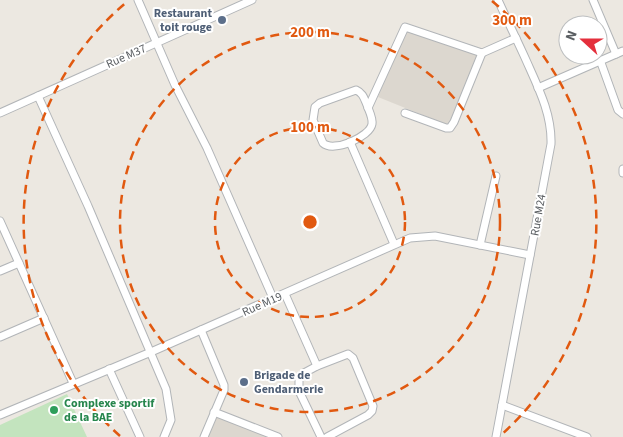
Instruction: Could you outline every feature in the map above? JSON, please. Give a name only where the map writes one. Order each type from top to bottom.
[{"type":"street","points":[[138,0],[175,85],[207,148],[273,298]]},
{"type":"street","name":"Rue M37","points":[[0,113],[252,0]]},
{"type":"street","name":"Rue M24","points":[[496,437],[551,136],[549,120],[538,88],[498,0]]},
{"type":"street","points":[[593,0],[619,52]]},
{"type":"street","points":[[368,108],[405,27],[482,53],[516,38]]},
{"type":"street","points":[[405,113],[450,128],[482,53]]},
{"type":"street","points":[[538,88],[589,65]]},
{"type":"street","points":[[602,65],[618,110],[623,114]]},
{"type":"street","points":[[356,90],[363,96],[368,108],[372,126],[365,134],[350,142],[330,147],[323,143],[313,120],[315,107],[320,103],[356,90]]},
{"type":"street","points":[[38,96],[88,206],[166,389],[170,408],[170,426],[164,437]]},
{"type":"street","points":[[350,142],[394,244]]},
{"type":"street","points":[[480,245],[496,176]]},
{"type":"street","points":[[0,221],[73,383]]},
{"type":"street","name":"Rue M19","points":[[0,415],[202,330],[410,238],[435,236],[530,255]]},
{"type":"street","points":[[0,271],[19,262]]},
{"type":"street","points":[[285,294],[317,366]]},
{"type":"street","points":[[0,337],[44,318]]},
{"type":"street","points":[[202,330],[224,385],[224,390],[204,437]]},
{"type":"street","points":[[321,437],[298,387],[300,378],[304,373],[317,366],[345,355],[351,356],[373,406],[372,411],[327,437]]},
{"type":"street","points":[[109,369],[140,437]]},
{"type":"street","points":[[502,405],[587,437]]},
{"type":"street","points":[[214,412],[278,437]]},
{"type":"shaded area","points":[[406,28],[478,55],[450,126],[378,97]]},
{"type":"shaded area","points":[[216,415],[277,437],[207,437]]},
{"type":"green space","name":"Complexe sportif de la BAE","points":[[67,394],[87,437],[0,437],[0,425]]},
{"type":"place","name":"Restaurant toit rouge","points":[[222,20]]},
{"type":"place","name":"Brigade de Gendarmerie","points":[[244,382]]},
{"type":"place","name":"Complexe sportif de la BAE","points":[[54,410]]}]
